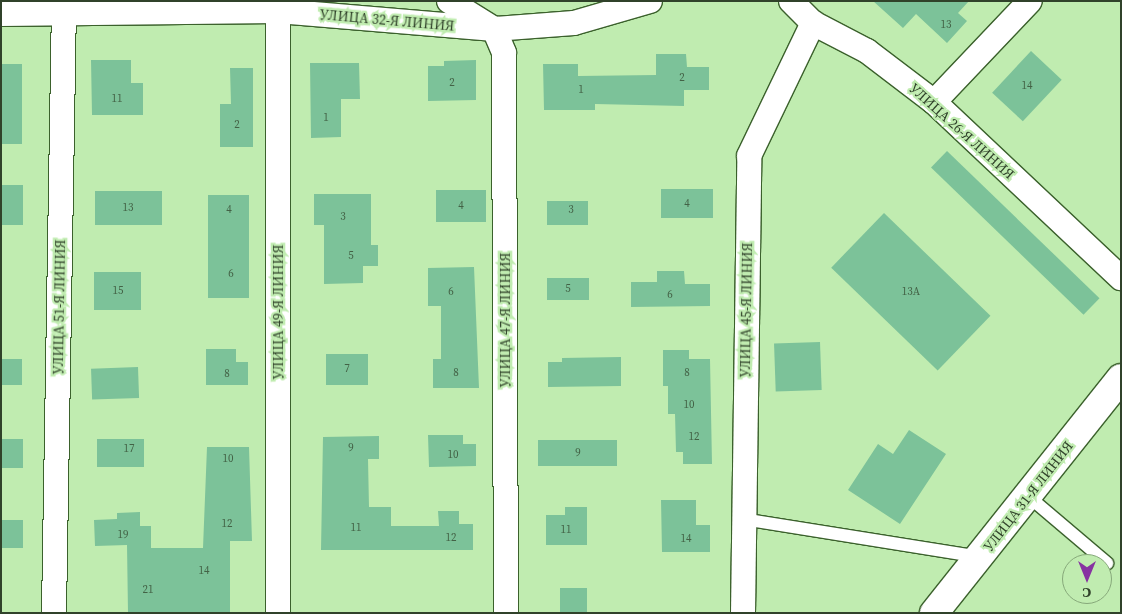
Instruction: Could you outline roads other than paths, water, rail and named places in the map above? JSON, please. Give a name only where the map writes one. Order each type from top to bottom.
[{"type":"street","points":[[449,1],[494,29]]},
{"type":"street","name":"УЛИЦА 32-Я ЛИНИЯ","points":[[1,14],[64,8],[278,11],[494,29],[574,23],[650,1]]},
{"type":"street","name":"УЛИЦА 26-Я ЛИНИЯ","points":[[791,1],[813,23],[867,50],[934,102],[1121,278]]},
{"type":"street","points":[[934,102],[1030,1]]},
{"type":"street","name":"УЛИЦА 51-Я ЛИНИЯ","points":[[54,613],[64,8]]},
{"type":"street","name":"УЛИЦА 49-Я ЛИНИЯ","points":[[278,11],[278,613]]},
{"type":"street","name":"УЛИЦА 45-Я ЛИНИЯ","points":[[743,613],[749,156],[813,23]]},
{"type":"street","name":"УЛИЦА 47-Я ЛИНИЯ","points":[[494,29],[504,53],[506,613]]},
{"type":"street","name":"УЛИЦА 31-Я ЛИНИЯ","points":[[934,613],[1121,378]]},
{"type":"lane","points":[[1028,496],[1097,554]]},
{"type":"lane","points":[[743,520],[980,557]]}]
